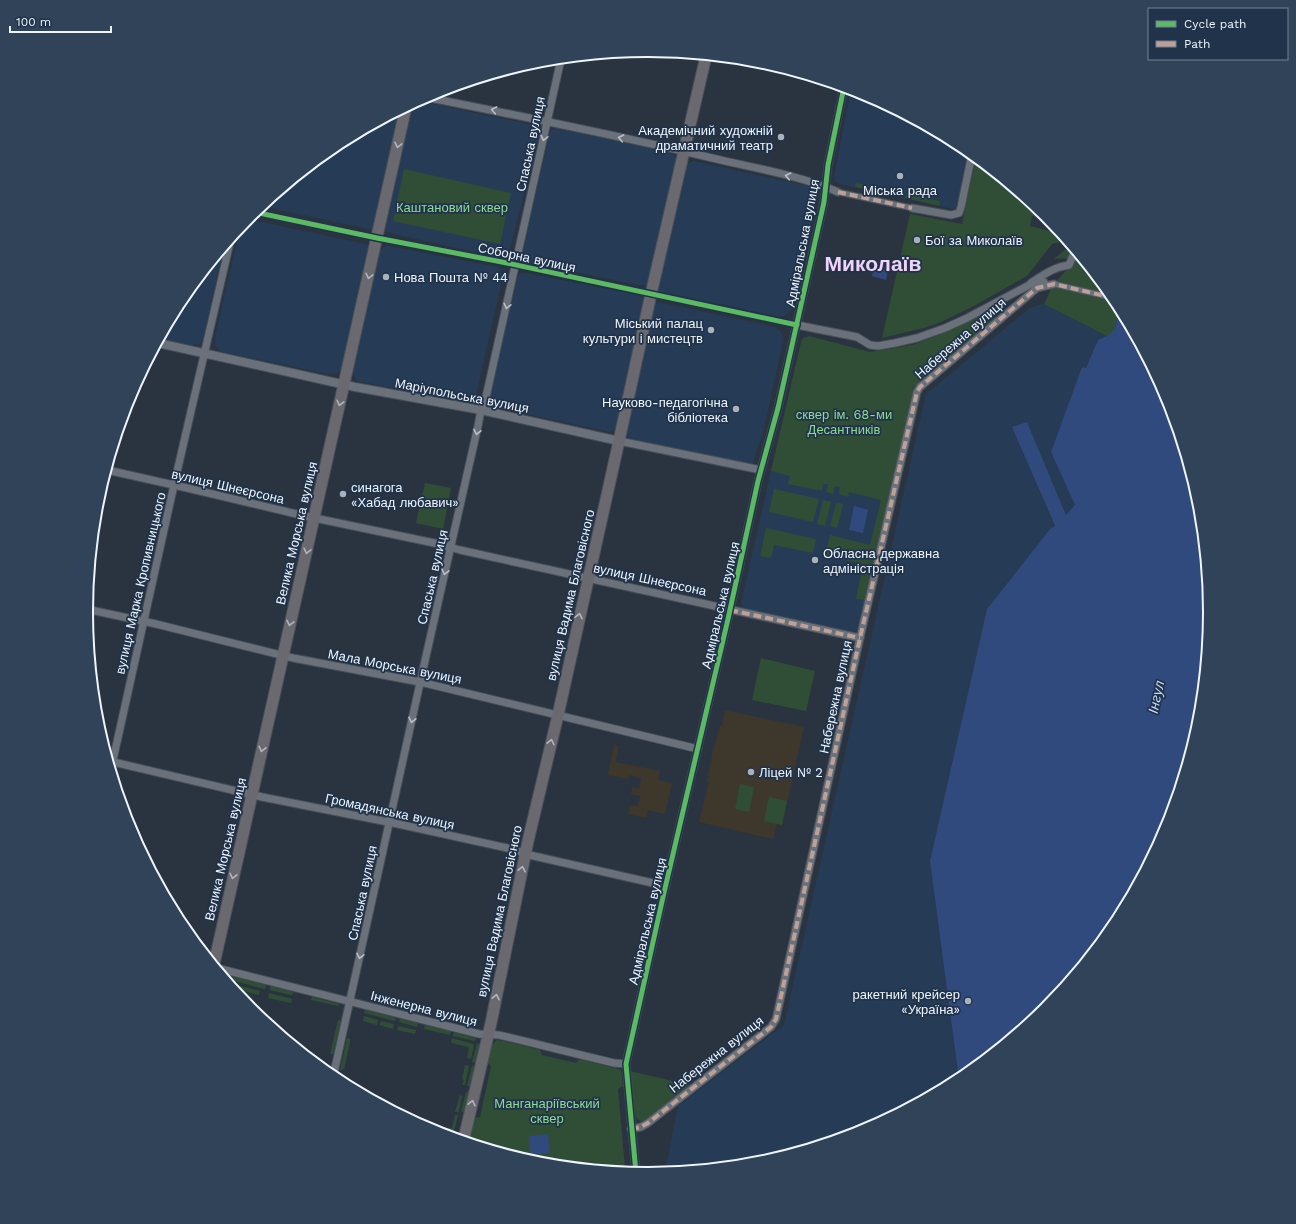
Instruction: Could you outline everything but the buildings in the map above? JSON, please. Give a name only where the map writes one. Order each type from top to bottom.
[{"type":"main road","name":"вулиця Вадима Благовісного","points":[[464,1136],[488,1035],[525,854],[558,715],[651,294],[705,60]]},
{"type":"main road","name":"Велика Морська вулиця","points":[[215,959],[405,113]]},
{"type":"street","name":"Спаська вулиця","points":[[335,1069],[420,682],[481,410],[486,397],[516,265],[560,65]]},
{"type":"street","name":"Адміральська вулиця","points":[[631,1129],[626,1064],[761,470],[778,408],[824,202],[828,165],[843,92]]},
{"type":"street","points":[[436,99],[548,121],[814,182],[838,192],[951,215],[959,213],[962,207],[971,161]]},
{"type":"street","name":"Соборна вулиця","points":[[262,214],[516,265],[796,325]]},
{"type":"street","name":"вулиця Марка Кропивницького","points":[[112,758],[229,249]]},
{"type":"street","points":[[796,325],[857,337],[870,345],[878,346],[917,338],[967,318],[1031,284],[1049,271],[1069,265],[1073,256]]},
{"type":"street","points":[[1031,284],[1044,282],[1054,284]]},
{"type":"street","name":"Набережна вулиця","points":[[631,1129],[641,1127],[648,1123],[772,1027],[776,1019],[860,638],[917,392],[920,387],[1037,288],[1054,284],[1103,295]]},
{"type":"street","name":"Маріупольська вулиця","points":[[162,344],[344,384],[481,410],[619,441],[761,470]]},
{"type":"street","name":"вулиця Шнеєрсона","points":[[111,471],[314,518],[860,638]]},
{"type":"street","name":"Мала Морська вулиця","points":[[93,611],[283,656],[420,682],[698,749]]},
{"type":"street","name":"Громадянська вулиця","points":[[115,765],[389,822],[516,850],[525,854],[666,886]]},
{"type":"street","name":"Інженерна вулиця","points":[[224,970],[472,1032],[488,1035],[499,1035],[614,1063],[626,1064]]},
{"type":"street","points":[[631,1129],[635,1167]]},
{"type":"shaded area","points":[[850,95],[893,114],[926,131],[966,158],[958,200],[955,208],[953,209],[840,184],[835,181],[834,177]]},
{"type":"shaded area","points":[[427,103],[538,126],[540,128],[508,256],[502,258],[385,232],[411,110]]},
{"type":"shaded area","points":[[400,116],[374,230],[269,208],[310,172],[371,131]]},
{"type":"shaded area","points":[[556,127],[670,153],[675,156],[676,162],[647,285],[640,285],[526,262],[523,260],[522,256],[550,132]]},
{"type":"shaded area","points":[[693,161],[818,189],[818,196],[793,306],[791,311],[787,314],[783,316],[776,316],[658,291],[686,164]]},
{"type":"shaded area","points":[[255,221],[370,245],[342,369],[338,373],[329,374],[222,352],[216,347],[215,338],[237,239]]},
{"type":"shaded area","points":[[387,246],[497,267],[501,270],[503,275],[476,395],[473,401],[468,403],[357,381],[355,378],[353,373],[354,367],[380,252]]},
{"type":"shaded area","points":[[222,258],[202,341],[199,344],[190,346],[164,340],[187,304]]},
{"type":"shaded area","points":[[522,273],[642,297],[642,306],[615,430],[610,432],[495,407],[490,402],[489,398],[517,280],[519,274]]},
{"type":"shaded area","points":[[658,302],[775,327],[781,332],[783,338],[781,351],[764,428],[753,463],[749,464],[633,440],[627,435],[654,303]]},
{"type":"shaded area","points":[[1044,304],[1107,336],[1098,340],[1086,368],[1082,367],[1051,452],[1075,505],[1066,515],[1027,422],[1012,427],[1055,527],[1050,529],[987,609],[930,861],[958,1072],[925,1093],[893,1110],[826,1138],[792,1148],[756,1156],[720,1162],[666,1166],[678,1106],[784,1025],[926,394],[1031,307]]},
{"type":"shaded area","points":[[771,471],[889,497],[859,626],[856,631],[850,632],[745,610],[741,604]]},
{"type":"shaded area","name":"Ліцей № 2","points":[[725,710],[804,727],[782,825],[777,824],[773,839],[699,822],[709,782],[707,782],[714,745],[720,726],[722,726]]},
{"type":"shaded area","points":[[614,744],[619,746],[616,762],[660,771],[658,780],[672,783],[665,814],[648,810],[647,818],[628,814],[630,805],[638,806],[640,796],[631,794],[632,787],[639,789],[641,778],[629,775],[628,779],[608,775]]},
{"type":"green space","points":[[975,164],[1014,195],[1037,217],[1032,216],[1030,226],[1051,231],[1061,242],[1052,244],[1027,276],[974,306],[939,323],[882,338],[910,214],[962,224]]},
{"type":"green space","name":"Каштановий сквер","points":[[404,169],[511,193],[500,244],[393,221]]},
{"type":"green space","points":[[856,183],[888,189],[887,194],[855,187]]},
{"type":"green space","points":[[906,194],[940,201],[939,206],[905,198]]},
{"type":"green space","points":[[1067,248],[1071,253],[1070,258],[1054,259]]},
{"type":"green space","points":[[1075,258],[1088,274],[1118,318],[1115,329],[1107,336],[1044,304],[1057,280]]},
{"type":"green space","name":"сквер ім. 68-ми Десантників","points":[[990,312],[994,319],[991,322],[914,387],[865,600],[856,599],[863,564],[825,556],[830,535],[870,545],[881,500],[849,492],[848,497],[839,494],[840,487],[835,486],[833,494],[826,492],[828,484],[823,484],[822,491],[788,484],[790,476],[771,471],[801,342],[803,338],[809,336],[870,352],[912,345],[934,337]]},
{"type":"green space","points":[[425,483],[451,488],[443,529],[416,523]]},
{"type":"green space","points":[[774,489],[819,499],[813,522],[769,512]]},
{"type":"green space","points":[[823,500],[831,502],[825,526],[817,524]]},
{"type":"green space","points":[[836,503],[843,504],[837,528],[830,526]]},
{"type":"green space","points":[[766,528],[816,539],[813,553],[774,545],[771,558],[760,556]]},
{"type":"green space","points":[[761,658],[815,671],[806,711],[752,700]]},
{"type":"green space","points":[[740,784],[754,787],[749,812],[735,809]]},
{"type":"green space","points":[[769,797],[787,801],[782,825],[764,821]]},
{"type":"green space","points":[[229,976],[266,985],[265,989],[234,981]]},
{"type":"green space","points":[[238,985],[260,991],[259,995],[243,991]]},
{"type":"green space","points":[[271,986],[294,992],[292,995],[269,990]]},
{"type":"green space","points":[[269,993],[292,999],[291,1003],[268,998]]},
{"type":"green space","points":[[312,997],[339,1004],[338,1006],[311,1000]]},
{"type":"green space","points":[[365,1010],[396,1018],[395,1021],[364,1013]]},
{"type":"green space","points":[[364,1016],[378,1020],[377,1025],[363,1021]]},
{"type":"green space","points":[[400,1019],[418,1023],[417,1027],[399,1022]]},
{"type":"green space","points":[[338,1020],[341,1021],[333,1054],[330,1054]]},
{"type":"green space","points":[[381,1021],[394,1024],[393,1029],[379,1025]]},
{"type":"green space","points":[[425,1025],[451,1031],[450,1035],[424,1029]]},
{"type":"green space","points":[[398,1026],[416,1030],[415,1034],[397,1030]]},
{"type":"green space","points":[[454,1032],[476,1038],[475,1041],[453,1036]]},
{"type":"green space","points":[[347,1038],[350,1039],[350,1042],[344,1069],[340,1070]]},
{"type":"green space","points":[[452,1038],[474,1045],[471,1059],[467,1058],[469,1047],[451,1043]]},
{"type":"green space","name":"Манганаріївський сквер","points":[[497,1040],[504,1041],[540,1050],[542,1055],[576,1063],[580,1059],[621,1070],[623,1086],[618,1089],[625,1166],[576,1162],[540,1156],[471,1138],[475,1118],[480,1117],[491,1066],[487,1062],[488,1055]]},
{"type":"green space","points":[[477,1044],[480,1044],[476,1063],[472,1062]]},
{"type":"green space","points":[[465,1065],[469,1066],[465,1085],[462,1085],[464,1080],[462,1079]]},
{"type":"green space","points":[[472,1066],[475,1066],[470,1086],[467,1086]]},
{"type":"green space","points":[[630,1071],[690,1085],[647,1119],[641,1121],[638,1120],[635,1114]]},
{"type":"green space","points":[[470,1091],[464,1113],[461,1111],[466,1092]]},
{"type":"green space","points":[[460,1095],[462,1096],[459,1112],[455,1112]]},
{"type":"green space","points":[[455,1115],[458,1115],[454,1131],[445,1128],[452,1128]]},
{"type":"water","points":[[849,260],[868,264],[866,270],[848,266]]},
{"type":"water","points":[[875,261],[889,265],[886,280],[872,276]]},
{"type":"water","name":"Інгул","points":[[1118,318],[1129,335],[1161,400],[1174,434],[1184,468],[1192,504],[1202,576],[1203,612],[1202,648],[1192,720],[1184,756],[1174,790],[1161,824],[1129,890],[1088,950],[1065,978],[1014,1029],[986,1052],[958,1072],[930,861],[987,609],[1050,529],[1055,526],[1012,427],[1027,422],[1066,515],[1075,505],[1051,452],[1082,367],[1086,368],[1098,340],[1107,336],[1115,329]]},
{"type":"water","points":[[854,506],[868,510],[863,533],[849,530]]},
{"type":"water","points":[[548,1134],[550,1153],[531,1154],[529,1136]]},
{"type":"tram line","points":[[114,763],[176,485],[232,245]]},
{"type":"marked path","points":[[838,192],[912,208]]},
{"type":"marked path","points":[[631,1129],[641,1127],[648,1123],[771,1027],[776,1019],[860,638],[917,392],[920,387],[1037,288],[1054,284],[1103,295]]},
{"type":"marked path","points":[[730,610],[860,638]]},
{"type":"cycle path","points":[[635,1167],[626,1064],[663,897],[728,619],[758,481],[778,408],[824,202],[828,165],[843,92]]},
{"type":"cycle path","points":[[262,214],[502,262],[797,325]]},
{"type":"place","name":"Академічний художній драматичний театр","points":[[781,137]]},
{"type":"place","name":"Міська рада","points":[[900,176]]},
{"type":"place","name":"Бої за Миколаїв","points":[[917,240]]},
{"type":"place","name":"Нова Пошта № 44","points":[[386,277]]},
{"type":"place","name":"Міський палац культури і мистецтв","points":[[711,330]]},
{"type":"place","name":"Науково-педагогічна бібліотека","points":[[736,409]]},
{"type":"place","name":"синагога «Хабад любавич»","points":[[343,494]]},
{"type":"place","name":"Обласна державна адміністрація","points":[[815,560]]},
{"type":"place","name":"Ліцей № 2","points":[[751,772]]},
{"type":"place","name":"ракетний крейсер «Україна»","points":[[968,1001]]},
{"type":"district","name":"Миколаїв","points":[[873,264]]}]
